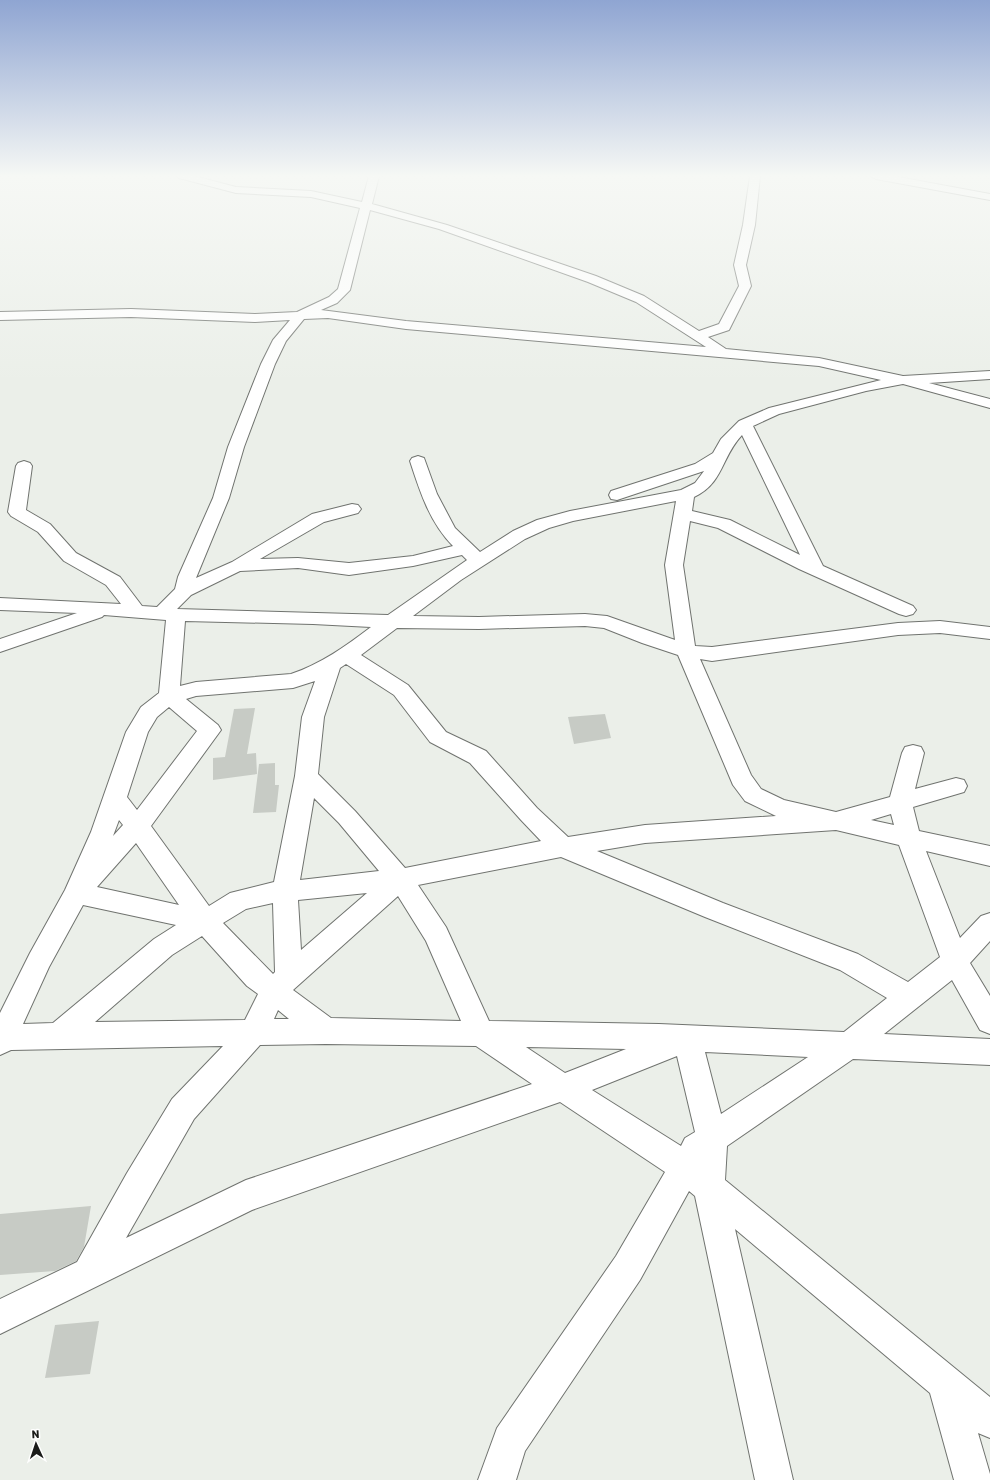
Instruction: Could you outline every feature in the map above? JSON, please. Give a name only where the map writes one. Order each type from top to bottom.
[{"type":"street","points":[[169,696],[169,615],[184,591],[187,577],[221,498],[236,447],[268,364],[280,340],[301,315],[333,300],[344,290],[356,245]]},
{"type":"street","points":[[495,245],[592,279],[640,299],[726,354]]},
{"type":"street","points":[[697,336],[724,327],[743,291],[745,286],[740,265],[744,245]]},
{"type":"street","points":[[3,314],[131,313],[248,318],[328,314],[406,325],[819,362],[903,380],[990,404]]},
{"type":"street","points":[[990,375],[903,380],[865,387],[774,411],[744,424],[727,442],[709,477],[701,488],[684,504],[674,565],[686,651],[742,779],[753,795],[778,808],[909,839],[990,856]]},
{"type":"street","points":[[744,424],[816,570]]},
{"type":"street","points":[[583,507],[701,467],[720,456]]},
{"type":"street","points":[[418,461],[429,494],[447,530],[479,561]]},
{"type":"street","points":[[24,466],[17,512],[44,528],[70,557],[113,581],[137,612]]},
{"type":"street","points":[[906,610],[816,570],[684,504],[570,516],[544,524],[519,535],[390,622],[339,660],[293,681],[196,689],[169,696],[149,712],[137,732],[103,832],[76,893],[39,961],[1,1039],[59,1036],[326,1031],[687,1038],[990,1052]]},
{"type":"street","points":[[184,591],[236,566],[318,518],[352,509]]},
{"type":"street","points":[[236,566],[298,563],[349,569],[414,561],[459,550]]},
{"type":"street","points":[[0,588],[29,605]]},
{"type":"street","points":[[0,604],[107,609],[169,615],[390,622],[479,623],[585,620],[607,622],[649,639],[686,651],[712,654],[898,629],[940,626],[990,633]]},
{"type":"street","points":[[0,646],[107,609]]},
{"type":"street","points":[[281,984],[285,891],[306,776],[313,717],[339,660]]},
{"type":"street","points":[[339,660],[401,690],[438,737],[478,757],[528,814],[563,847],[714,910],[849,962],[909,997]]},
{"type":"street","points":[[76,893],[137,826],[210,730],[169,696]]},
{"type":"street","points":[[913,753],[900,802],[909,839],[955,961],[990,1021]]},
{"type":"street","points":[[306,776],[347,817],[400,879],[437,935],[481,1034],[564,1087],[697,1177],[990,1420]]},
{"type":"street","points":[[59,1036],[163,947],[239,900],[285,891],[400,879],[563,847],[645,834],[838,821],[956,786]]},
{"type":"street","points":[[114,798],[137,826],[206,921],[257,978],[281,984],[326,1031]]},
{"type":"street","points":[[89,1273],[138,1184],[183,1108],[253,1033],[281,984],[400,879]]},
{"type":"street","points":[[76,893],[206,921]]},
{"type":"street","points":[[497,1480],[510,1441],[628,1268],[697,1177],[712,1138],[848,1046],[955,961],[990,924]]},
{"type":"street","points":[[0,1317],[246,1196],[564,1087],[687,1038]]},
{"type":"street","points":[[687,1038],[712,1138]]},
{"type":"street","points":[[697,1177],[774,1480]]},
{"type":"street","points":[[944,1382],[973,1480]]},
{"type":"building","points":[[255,708],[247,754],[256,753],[257,774],[213,780],[213,758],[225,757],[234,709]]},
{"type":"building","points":[[605,714],[611,738],[574,744],[568,717]]},
{"type":"building","points":[[275,763],[275,785],[279,785],[276,812],[253,813],[259,764]]},
{"type":"building","points":[[91,1206],[84,1247],[76,1261],[55,1271],[0,1275],[0,1214]]},
{"type":"building","points":[[99,1321],[90,1374],[45,1378],[55,1325]]}]
